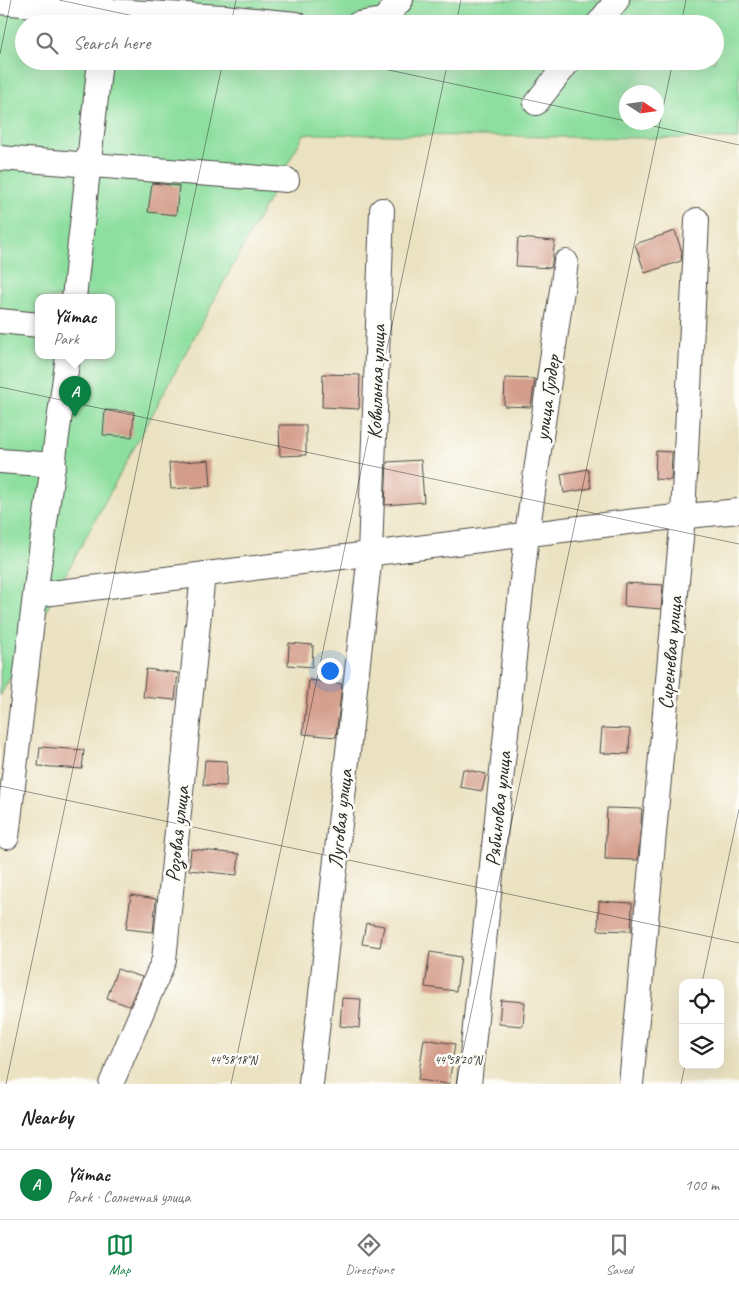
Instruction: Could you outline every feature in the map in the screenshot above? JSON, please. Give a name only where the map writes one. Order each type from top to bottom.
[{"type":"street","points":[[388,15],[401,0]]},
{"type":"street","points":[[605,15],[616,0]]},
{"type":"street","points":[[0,2],[105,12],[176,15]]},
{"type":"street","points":[[74,294],[99,70]]},
{"type":"street","points":[[536,103],[562,70]]},
{"type":"street","points":[[0,158],[287,180]]},
{"type":"street","name":"Ковыльная улица","points":[[370,554],[382,210]]},
{"type":"street","name":"Сиреневая улица","points":[[630,1084],[683,516],[697,220]]},
{"type":"street","name":"улица Гулдер","points":[[527,534],[566,262]]},
{"type":"street","points":[[0,321],[35,325]]},
{"type":"street","points":[[7,838],[7,772],[35,595],[68,359]]},
{"type":"street","points":[[0,461],[54,465]]},
{"type":"street","points":[[35,595],[527,534],[739,511]]},
{"type":"street","name":"Рябиновая улица","points":[[469,1084],[527,534]]},
{"type":"street","name":"Луговая улица","points":[[311,1084],[370,554]]},
{"type":"street","name":"Розовая улица","points":[[111,1084],[164,960],[203,574]]},
{"type":"green space","points":[[0,0],[739,0],[739,139],[304,134],[0,696]]},
{"type":"building","points":[[152,183],[179,186],[176,215],[148,212]]},
{"type":"building","points":[[675,231],[682,252],[681,261],[645,273],[635,244]]},
{"type":"building","points":[[518,238],[555,241],[551,268],[516,266]]},
{"type":"building","points":[[323,374],[360,375],[359,409],[322,407]]},
{"type":"building","points":[[505,378],[535,379],[531,407],[504,406]]},
{"type":"building","points":[[105,410],[134,412],[132,437],[103,435]]},
{"type":"building","points":[[279,425],[306,425],[306,455],[280,456]]},
{"type":"building","points":[[656,451],[672,452],[671,480],[655,479]]},
{"type":"building","points":[[209,460],[211,486],[171,489],[169,463]]},
{"type":"building","points":[[421,460],[424,502],[385,505],[387,462]]},
{"type":"building","points":[[588,469],[591,488],[564,493],[561,474]]},
{"type":"building","points":[[625,583],[663,585],[661,609],[624,606]]},
{"type":"building","points":[[289,643],[313,645],[312,667],[288,665]]},
{"type":"building","points":[[146,669],[178,673],[175,700],[143,697]]},
{"type":"building","points":[[309,680],[342,684],[336,737],[303,734]]},
{"type":"building","points":[[602,728],[630,729],[629,754],[600,753]]},
{"type":"building","points":[[40,747],[84,750],[82,769],[38,766]]},
{"type":"building","points":[[205,760],[227,761],[226,786],[203,785]]},
{"type":"building","points":[[463,769],[486,774],[482,791],[460,787]]},
{"type":"building","points":[[607,808],[642,809],[638,860],[605,859]]},
{"type":"building","points":[[191,849],[239,854],[237,875],[189,870]]},
{"type":"building","points":[[131,895],[156,899],[153,932],[126,929]]},
{"type":"building","points":[[599,901],[632,903],[631,931],[598,930]]},
{"type":"building","points":[[366,923],[384,926],[380,947],[362,944]]},
{"type":"building","points":[[430,952],[461,957],[456,991],[425,987]]},
{"type":"building","points":[[117,969],[142,977],[129,1006],[107,998]]},
{"type":"building","points":[[342,998],[361,999],[359,1028],[340,1026]]},
{"type":"building","points":[[501,1000],[525,1002],[523,1026],[499,1024]]},
{"type":"building","points":[[424,1039],[455,1044],[449,1084],[418,1080]]},
{"type":"place","name":"Үйтас","points":[[75,417]]}]
